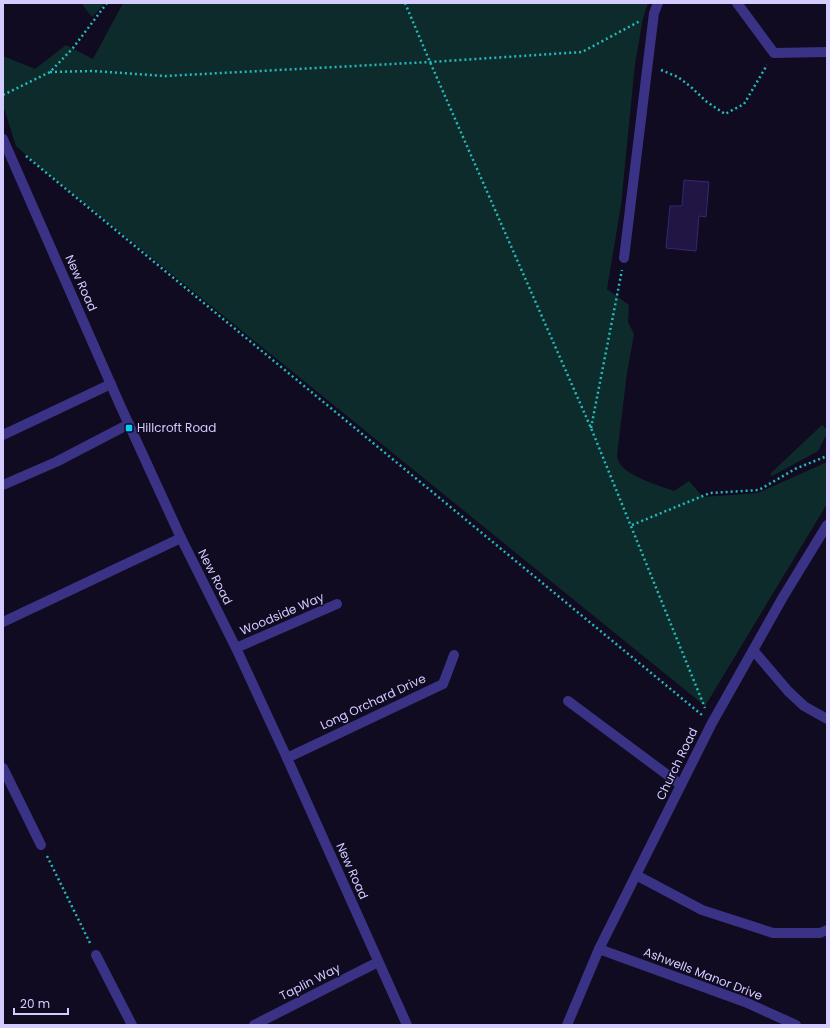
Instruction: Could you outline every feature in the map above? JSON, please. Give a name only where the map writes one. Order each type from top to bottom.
[{"type":"street","points":[[624,258],[654,13],[658,3]]},
{"type":"street","points":[[737,3],[774,53],[827,52]]},
{"type":"street","name":"New Road","points":[[3,139],[129,424],[181,538],[236,648],[287,758],[407,1025]]},
{"type":"street","points":[[3,436],[111,384]]},
{"type":"street","points":[[3,485],[56,462],[129,424]]},
{"type":"street","name":"Church Road","points":[[567,1025],[600,949],[712,723],[783,597],[827,525]]},
{"type":"street","points":[[3,622],[181,538]]},
{"type":"street","name":"Woodside Way","points":[[236,648],[337,604]]},
{"type":"street","points":[[753,650],[788,691],[804,706],[827,719]]},
{"type":"street","name":"Long Orchard Drive","points":[[287,758],[442,684],[454,655]]},
{"type":"street","points":[[568,701],[681,785]]},
{"type":"street","points":[[3,768],[41,845]]},
{"type":"street","points":[[636,875],[702,910],[773,933],[820,933],[827,930]]},
{"type":"street","name":"Ashwells Manor Drive","points":[[600,949],[745,1002],[796,1025]]},
{"type":"street","points":[[96,954],[132,1025]]},
{"type":"street","name":"Taplin Way","points":[[254,1025],[378,962]]},
{"type":"path","points":[[3,95],[50,72],[73,48],[107,3]]},
{"type":"path","points":[[405,3],[591,428],[712,723]]},
{"type":"path","points":[[50,72],[93,71],[165,76],[430,62],[582,52],[654,13]]},
{"type":"path","points":[[648,65],[678,77],[692,86],[707,102],[725,114],[744,104],[774,53]]},
{"type":"path","points":[[25,155],[712,723]]},
{"type":"path","points":[[591,428],[624,258]]},
{"type":"path","points":[[632,525],[710,493],[759,490],[794,469],[827,456]]},
{"type":"path","points":[[41,845],[96,954]]},
{"type":"green space","points":[[81,3],[105,3],[92,17]]},
{"type":"green space","points":[[123,3],[648,3],[643,18],[635,64],[621,205],[607,289],[629,305],[628,322],[634,334],[627,373],[617,455],[618,461],[624,468],[636,476],[674,491],[689,481],[703,497],[758,493],[827,462],[827,504],[705,706],[36,164],[16,146],[3,105],[3,56],[35,69],[66,45],[93,59]]},
{"type":"green space","points":[[822,425],[827,430],[827,433],[818,451],[772,476],[770,474]]},
{"type":"building","points":[[684,180],[709,182],[706,217],[699,216],[696,251],[666,248],[670,206],[682,206]]},
{"type":"place","name":"Hillcroft Road","points":[[129,428]]}]
